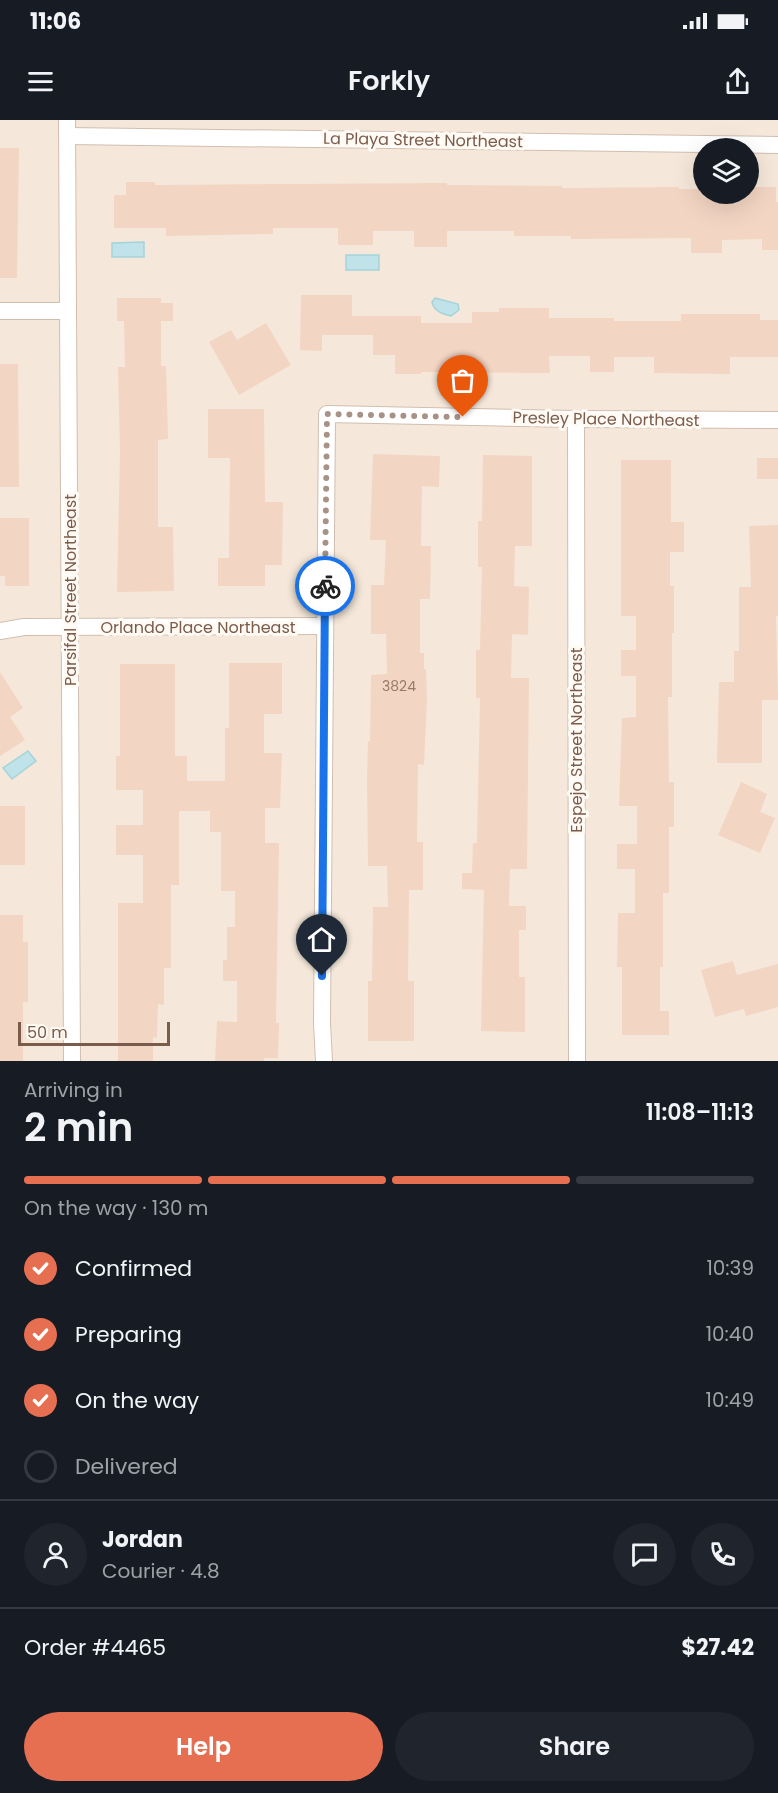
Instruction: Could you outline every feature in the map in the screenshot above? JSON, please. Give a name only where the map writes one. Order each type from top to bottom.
[{"type":"street","name":"La Playa Street Northeast","points":[[67,128],[778,145]]},
{"type":"street","name":"Parsifal Street Northeast","points":[[67,128],[72,1061]]},
{"type":"street","points":[[0,311],[68,310]]},
{"type":"street","name":"Presley Place Northeast","points":[[325,626],[327,414],[778,420]]},
{"type":"street","name":"Espejo Street Northeast","points":[[576,419],[577,1061]]},
{"type":"street","points":[[324,1061],[322,1023],[325,626]]},
{"type":"street","name":"Orlando Place Northeast","points":[[0,631],[24,627],[325,626]]},
{"type":"shaded area","points":[[0,120],[778,120],[778,1061],[0,1061]]},
{"type":"water","points":[[144,242],[144,257],[112,257],[112,243]]},
{"type":"water","points":[[346,255],[379,255],[379,270],[346,270]]},
{"type":"water","points":[[435,298],[458,304],[459,310],[451,316],[442,313],[433,305]]},
{"type":"water","points":[[28,751],[36,761],[12,779],[3,768]]},
{"type":"building","points":[[0,148],[19,148],[17,278],[0,278]]},
{"type":"building","points":[[126,182],[155,182],[155,185],[447,183],[447,185],[562,186],[562,188],[679,187],[679,189],[693,189],[693,204],[759,204],[759,187],[776,187],[778,250],[762,250],[762,239],[722,240],[722,253],[691,253],[691,238],[571,239],[571,236],[514,236],[514,231],[447,231],[447,247],[414,247],[414,231],[373,231],[373,245],[338,245],[338,228],[273,228],[273,234],[166,236],[166,228],[114,228],[114,195],[126,195]]},
{"type":"building","points":[[301,295],[352,295],[352,316],[421,316],[421,323],[472,323],[472,312],[499,312],[499,308],[549,308],[549,318],[614,318],[614,321],[681,321],[681,314],[760,314],[760,320],[778,320],[778,357],[730,357],[730,374],[654,373],[654,357],[614,357],[614,372],[590,372],[590,356],[549,356],[550,373],[421,372],[421,374],[395,374],[395,355],[373,355],[373,335],[322,335],[322,351],[300,350]]},
{"type":"building","points":[[117,298],[161,298],[161,303],[173,303],[173,321],[161,321],[161,366],[166,366],[168,439],[158,440],[158,527],[173,527],[174,591],[117,592],[120,452],[118,367],[125,367],[124,321],[117,321]]},
{"type":"building","points":[[266,323],[291,365],[239,395],[209,342],[231,330],[237,340]]},
{"type":"building","points":[[0,364],[18,364],[19,487],[0,487]]},
{"type":"building","points":[[208,409],[264,409],[265,502],[283,502],[282,565],[265,565],[265,586],[218,586],[218,558],[229,558],[230,458],[208,458]]},
{"type":"building","points":[[373,454],[440,456],[439,487],[422,486],[421,546],[431,546],[430,599],[420,599],[420,653],[424,653],[427,698],[424,765],[418,764],[417,842],[423,842],[423,890],[409,890],[408,981],[414,981],[414,1041],[368,1041],[368,981],[372,981],[373,907],[388,907],[387,866],[368,866],[367,778],[371,675],[387,674],[386,634],[371,634],[371,585],[384,585],[386,540],[370,540]]},
{"type":"building","points":[[483,455],[532,456],[532,546],[515,546],[514,586],[529,587],[528,635],[512,634],[511,678],[529,678],[527,869],[510,869],[509,906],[526,906],[526,930],[519,930],[519,977],[525,977],[525,1032],[481,1031],[484,890],[462,889],[462,873],[472,873],[473,843],[477,843],[480,698],[476,698],[476,650],[480,650],[482,567],[478,567],[478,521],[482,521]]},
{"type":"building","points":[[757,458],[778,458],[778,479],[757,479]]},
{"type":"building","points":[[621,460],[671,460],[671,522],[684,522],[684,552],[670,552],[670,586],[674,586],[674,633],[672,633],[672,697],[668,697],[669,782],[674,782],[674,827],[669,827],[669,893],[663,893],[663,967],[660,967],[660,1011],[669,1011],[669,1035],[622,1035],[622,967],[617,967],[618,913],[635,913],[635,869],[617,869],[617,844],[637,844],[637,806],[619,806],[622,718],[636,717],[636,676],[621,676],[621,650],[636,650],[636,616],[621,616]]},
{"type":"building","points":[[0,518],[29,518],[29,586],[5,586],[5,576],[0,576]]},
{"type":"building","points":[[778,525],[778,616],[776,616],[778,700],[762,700],[762,763],[717,763],[719,682],[734,682],[734,651],[739,651],[739,587],[751,587],[749,526]]},
{"type":"building","points":[[229,663],[282,663],[282,714],[264,714],[264,753],[282,753],[280,808],[265,808],[265,843],[279,843],[276,1023],[279,1023],[278,1058],[264,1058],[264,1061],[215,1061],[217,1021],[237,1022],[237,981],[223,981],[223,960],[227,960],[227,927],[235,927],[235,891],[221,891],[221,832],[210,832],[210,811],[179,811],[179,885],[171,885],[171,968],[164,968],[164,1005],[158,1004],[157,1038],[153,1037],[153,1061],[118,1061],[118,903],[143,903],[143,855],[116,855],[116,825],[143,825],[143,790],[116,790],[116,756],[120,756],[120,664],[175,664],[175,756],[187,756],[187,781],[225,781],[225,728],[229,728]]},
{"type":"building","points":[[0,672],[23,708],[10,717],[25,740],[0,756]]},
{"type":"building","points":[[741,782],[767,794],[760,812],[775,818],[760,853],[718,835]]},
{"type":"building","points":[[0,806],[25,806],[25,865],[0,865]]},
{"type":"building","points":[[0,915],[23,915],[23,942],[28,942],[28,1002],[23,1002],[23,1061],[0,1061]]},
{"type":"building","points":[[733,961],[737,975],[778,964],[778,1007],[746,1016],[744,1009],[715,1017],[701,970]]},
{"type":"way so far","points":[[325,586],[327,414],[463,417]]},
{"type":"route","points":[[322,976],[325,586]]}]
